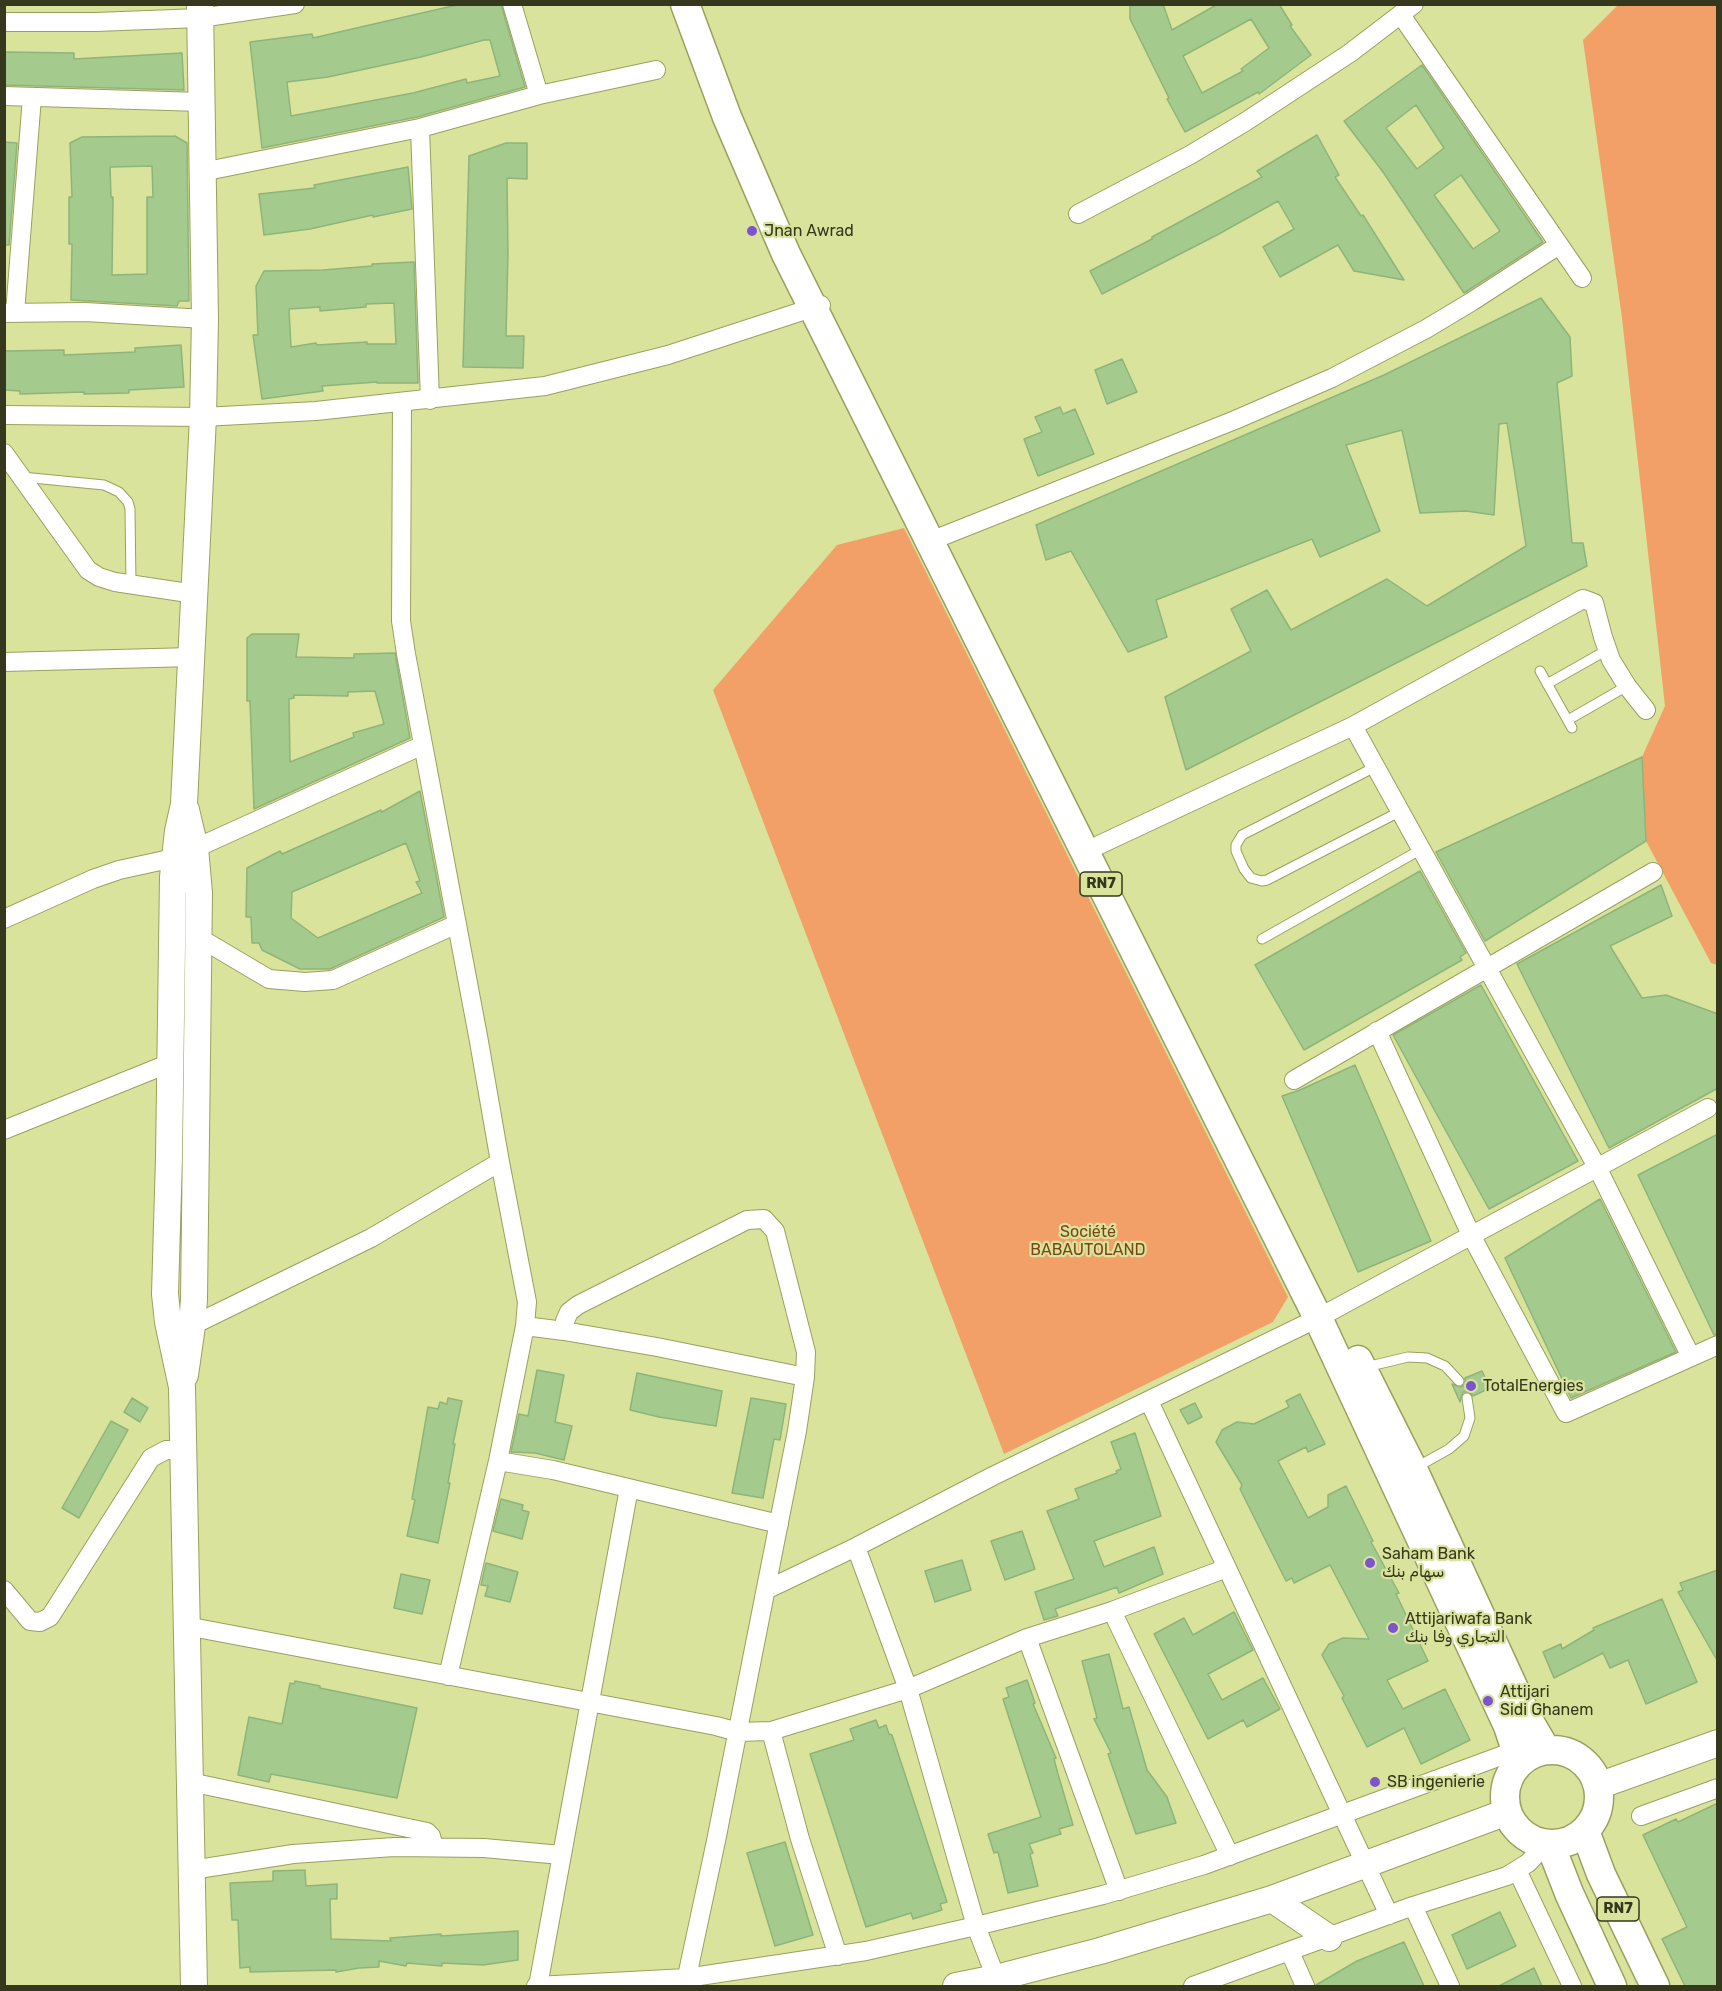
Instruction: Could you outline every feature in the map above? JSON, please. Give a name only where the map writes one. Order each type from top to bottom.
[{"type":"main road","name":"RN7","points":[[685,4],[756,186],[943,536],[1099,845],[1325,1313],[1508,1726],[1519,1756]]},
{"type":"main road","name":"RN7","points":[[701,4],[764,171],[819,305],[1325,1313],[1362,1368],[1413,1469],[1528,1719],[1546,1750]]},
{"type":"main road","points":[[1546,1750],[1558,1750],[1579,1759],[1587,1766],[1598,1786],[1598,1805],[1585,1831],[1569,1841],[1548,1844],[1536,1842],[1518,1830],[1507,1812],[1505,1803],[1506,1784],[1519,1756],[1528,1756],[1546,1750]]},
{"type":"main road","name":"RN7","points":[[1585,1831],[1601,1874],[1655,1986]]},
{"type":"main road","name":"RN7","points":[[1548,1844],[1612,1986]]},
{"type":"street","points":[[4,22],[96,22],[295,4]]},
{"type":"street","points":[[512,4],[539,94]]},
{"type":"street","points":[[1078,214],[1245,123],[1350,53],[1408,10],[1582,278]]},
{"type":"street","points":[[182,1331],[165,1294],[170,1063],[185,853],[184,804],[203,417],[205,319],[200,11]]},
{"type":"street","points":[[202,171],[420,128],[539,94],[656,70]]},
{"type":"street","points":[[4,96],[201,102]]},
{"type":"street","points":[[32,97],[10,313],[85,312],[205,319]]},
{"type":"street","points":[[420,128],[430,400]]},
{"type":"street","points":[[943,536],[1235,420],[1332,378],[1435,324],[1559,245]]},
{"type":"street","points":[[4,415],[203,417],[316,411],[545,386],[668,355],[819,305]]},
{"type":"street","points":[[402,403],[401,621],[527,1302],[525,1326],[498,1461],[448,1676]]},
{"type":"street","points":[[4,453],[12,477],[88,570],[99,577],[131,585],[195,594]]},
{"type":"street","points":[[1099,845],[1353,726],[1583,599],[1594,603],[1607,650],[1627,686],[1646,710]]},
{"type":"street","points":[[4,662],[192,657]]},
{"type":"street","points":[[1353,726],[1398,812],[1597,1167],[1691,1357]]},
{"type":"street","points":[[4,919],[93,879],[185,853],[423,745]]},
{"type":"street","points":[[185,853],[199,893],[182,1331],[194,1986]]},
{"type":"street","points":[[1294,1080],[1653,872]]},
{"type":"street","points":[[198,937],[269,979],[305,982],[333,980],[457,924]]},
{"type":"street","points":[[1377,1031],[1471,1235],[1566,1413],[1718,1345]]},
{"type":"street","points":[[4,1130],[170,1063]]},
{"type":"street","points":[[766,1590],[1325,1313],[1708,1108]]},
{"type":"street","points":[[182,1331],[371,1238],[500,1162]]},
{"type":"street","points":[[564,1331],[569,1312],[578,1305],[747,1220],[764,1219],[775,1231],[806,1352],[805,1377],[797,1431],[686,1982]]},
{"type":"street","points":[[525,1326],[657,1347],[805,1377]]},
{"type":"street","points":[[1149,1401],[1389,1915]]},
{"type":"street","points":[[4,1590],[30,1621],[40,1622],[50,1617],[151,1458],[166,1450],[183,1450]]},
{"type":"street","points":[[498,1461],[553,1470],[779,1524]]},
{"type":"street","points":[[629,1488],[537,1986],[686,1982],[838,1956],[976,1926],[1161,1879],[1230,1856],[1341,1813],[1519,1756]]},
{"type":"street","points":[[856,1547],[908,1689],[976,1926],[997,1982]]},
{"type":"street","points":[[186,1626],[738,1732],[771,1731],[908,1689],[1027,1638],[1112,1611],[1227,1568]]},
{"type":"street","points":[[1112,1611],[1230,1856]]},
{"type":"street","points":[[1027,1638],[1119,1891]]},
{"type":"street","points":[[771,1731],[800,1839],[838,1956]]},
{"type":"street","points":[[1598,1786],[1717,1742]]},
{"type":"street","points":[[190,1782],[427,1832],[431,1836],[434,1847]]},
{"type":"street","points":[[1641,1816],[1718,1788]]},
{"type":"street","points":[[956,1986],[997,1982],[1272,1899],[1507,1812]]},
{"type":"street","points":[[1193,1986],[1413,1906],[1496,1880],[1528,1863],[1548,1844]]},
{"type":"street","points":[[192,1870],[292,1854],[394,1847],[484,1848],[561,1855]]},
{"type":"street","points":[[1517,1870],[1572,1986]]},
{"type":"street","points":[[1272,1899],[1329,1938]]},
{"type":"street","points":[[1413,1906],[1450,1986]]},
{"type":"street","points":[[1290,1952],[1305,1986]]},
{"type":"lane","points":[[12,477],[104,485],[119,492],[130,509],[131,585]]},
{"type":"lane","points":[[1547,684],[1607,650]]},
{"type":"lane","points":[[1540,671],[1570,724],[1627,686]]},
{"type":"lane","points":[[1375,767],[1242,836],[1236,846],[1236,851],[1247,874],[1256,880],[1267,880],[1398,812]]},
{"type":"lane","points":[[1262,939],[1420,850]]},
{"type":"lane","points":[[1362,1368],[1418,1356],[1437,1361],[1459,1381]]},
{"type":"lane","points":[[1413,1469],[1449,1449],[1464,1436],[1470,1418],[1467,1398]]},
{"type":"green space","points":[[1618,5],[1717,5],[1717,965],[1711,963],[1646,841],[1642,757],[1665,706],[1622,318],[1583,40]]},
{"type":"green space","name":"Société BABAUTOLAND","points":[[904,528],[1288,1297],[1273,1322],[1004,1454],[713,690],[837,545]]},
{"type":"building","points":[[461,4],[501,4],[525,87],[417,117],[262,148],[250,42],[312,34],[313,38]],"holes":[[[490,40],[500,76],[467,83],[466,79],[413,93],[291,116],[287,82],[328,77]]]},
{"type":"building","points":[[1130,4],[1163,4],[1172,30],[1218,4],[1279,4],[1292,25],[1290,26],[1311,55],[1259,94],[1258,92],[1185,132],[1130,19]],"holes":[[[1251,19],[1269,48],[1241,69],[1243,71],[1202,93],[1183,56]]]},
{"type":"building","points":[[4,52],[74,53],[74,59],[182,53],[184,90],[4,85]]},
{"type":"building","points":[[1422,65],[1543,242],[1464,293],[1383,172],[1344,121]],"holes":[[[1416,105],[1444,148],[1417,169],[1386,128]],[[1461,175],[1500,231],[1473,249],[1434,195]]]},
{"type":"building","points":[[1317,135],[1339,175],[1335,177],[1361,216],[1363,215],[1404,280],[1354,271],[1338,245],[1280,277],[1263,247],[1294,229],[1278,201],[1102,294],[1090,271],[1262,177],[1257,171]]},
{"type":"building","points":[[175,136],[187,143],[189,301],[179,301],[177,306],[71,300],[70,143],[82,137]],"holes":[[[152,166],[153,197],[147,197],[147,274],[112,275],[113,197],[111,197],[110,167]]]},
{"type":"building","points":[[4,142],[17,143],[9,245],[4,245]]},
{"type":"building","points":[[506,143],[527,143],[527,179],[507,178],[506,336],[524,336],[523,368],[463,367],[469,156]]},
{"type":"building","points":[[408,167],[412,209],[310,229],[264,235],[259,194],[315,188],[314,185]]},
{"type":"building","points":[[414,262],[418,383],[377,382],[322,386],[323,391],[262,399],[253,335],[258,335],[256,286],[264,271],[323,270],[372,266],[372,264]],"holes":[[[394,303],[396,344],[367,344],[367,342],[317,345],[316,343],[291,347],[289,309],[320,307],[320,311],[366,307],[366,304]]]},
{"type":"building","points":[[1541,298],[1570,337],[1572,376],[1557,383],[1572,543],[1583,543],[1587,566],[1186,770],[1165,697],[1251,651],[1231,609],[1267,590],[1291,630],[1387,579],[1427,606],[1526,546],[1507,423],[1499,424],[1494,515],[1466,511],[1420,513],[1402,430],[1346,445],[1380,531],[1320,557],[1312,539],[1156,600],[1167,637],[1128,652],[1071,551],[1046,560],[1036,525],[1384,375]]},
{"type":"building","points":[[181,345],[184,387],[129,390],[129,393],[84,394],[84,392],[20,394],[20,391],[4,390],[4,351],[64,350],[64,355],[135,352],[135,348]]},
{"type":"building","points":[[1122,359],[1137,392],[1107,404],[1095,370]]},
{"type":"building","points":[[1060,407],[1063,414],[1075,409],[1094,454],[1038,476],[1024,439],[1042,432],[1035,417]]},
{"type":"building","points":[[252,634],[299,634],[296,657],[354,658],[354,654],[395,653],[410,738],[254,809],[250,701],[247,701],[247,638]],"holes":[[[375,691],[384,724],[353,733],[354,737],[290,762],[289,699],[294,698],[294,695],[348,696],[348,692]]]},
{"type":"building","points":[[1642,757],[1646,841],[1485,941],[1436,852]]},
{"type":"building","points":[[420,791],[444,917],[330,969],[300,969],[262,950],[259,943],[252,943],[251,917],[246,917],[247,868],[280,851],[282,854],[381,810],[382,812]],"holes":[[[406,843],[420,881],[416,882],[422,893],[318,938],[291,918],[292,892]]]},
{"type":"building","points":[[1420,871],[1466,953],[1460,957],[1462,960],[1304,1050],[1255,965]]},
{"type":"building","points":[[1661,885],[1672,916],[1610,946],[1642,998],[1666,995],[1718,1014],[1718,1088],[1609,1148],[1517,964]]},
{"type":"building","points":[[1481,985],[1578,1161],[1489,1209],[1393,1035]]},
{"type":"building","points":[[1355,1065],[1431,1241],[1358,1272],[1282,1096]]},
{"type":"building","points":[[1718,1134],[1718,1334],[1714,1335],[1638,1175]]},
{"type":"building","points":[[1600,1199],[1676,1352],[1571,1398],[1505,1258]]},
{"type":"building","points":[[537,1370],[564,1375],[555,1422],[572,1426],[564,1460],[535,1453],[511,1452],[519,1414],[528,1416]]},
{"type":"building","name":"TotalEnergies","points":[[1482,1371],[1490,1388],[1473,1396],[1469,1392],[1463,1392],[1460,1402],[1452,1384],[1461,1387],[1465,1384],[1465,1378]]},
{"type":"building","points":[[637,1373],[722,1391],[716,1426],[630,1410]]},
{"type":"building","points":[[1300,1394],[1325,1444],[1308,1452],[1306,1447],[1278,1461],[1308,1518],[1328,1507],[1328,1495],[1346,1486],[1373,1541],[1371,1542],[1399,1593],[1396,1594],[1428,1661],[1387,1680],[1403,1709],[1445,1689],[1470,1740],[1421,1764],[1404,1728],[1367,1747],[1322,1655],[1329,1644],[1343,1638],[1369,1639],[1330,1565],[1294,1583],[1292,1578],[1286,1581],[1240,1489],[1242,1485],[1216,1442],[1222,1430],[1237,1422],[1254,1424],[1289,1407],[1286,1401]]},
{"type":"building","points":[[132,1398],[148,1408],[140,1422],[124,1412]]},
{"type":"building","points":[[448,1398],[462,1401],[453,1444],[455,1444],[448,1483],[450,1483],[438,1543],[407,1536],[415,1500],[412,1499],[428,1407],[438,1409],[440,1402],[447,1404]]},
{"type":"building","points":[[751,1398],[786,1404],[780,1440],[774,1439],[763,1498],[732,1493]]},
{"type":"building","points":[[1195,1403],[1202,1417],[1188,1424],[1180,1410]]},
{"type":"building","points":[[111,1421],[128,1430],[79,1518],[62,1508]]},
{"type":"building","points":[[1135,1433],[1161,1516],[1094,1541],[1104,1567],[1154,1547],[1163,1574],[1119,1593],[1117,1587],[1055,1609],[1058,1616],[1044,1620],[1035,1592],[1074,1579],[1047,1511],[1079,1499],[1075,1489],[1117,1473],[1116,1471],[1121,1469],[1111,1442]]},
{"type":"building","points":[[501,1499],[523,1505],[522,1510],[529,1512],[522,1539],[493,1531]]},
{"type":"building","points":[[1022,1531],[1035,1569],[1005,1580],[991,1541]]},
{"type":"building","points":[[962,1560],[971,1590],[935,1602],[925,1571]]},
{"type":"building","points":[[486,1563],[518,1572],[510,1602],[485,1596],[488,1586],[481,1585]]},
{"type":"building","points":[[1718,1570],[1718,1662],[1678,1592],[1683,1590],[1680,1583]]},
{"type":"building","points":[[401,1574],[430,1580],[422,1614],[394,1608]]},
{"type":"building","points":[[1662,1599],[1697,1682],[1646,1704],[1628,1660],[1610,1668],[1603,1653],[1554,1678],[1543,1652],[1561,1644],[1562,1649],[1594,1630],[1593,1628]]},
{"type":"building","points":[[1234,1612],[1253,1650],[1208,1674],[1222,1700],[1263,1678],[1280,1709],[1247,1727],[1243,1720],[1208,1739],[1154,1634],[1184,1618],[1193,1635]]},
{"type":"building","points":[[1109,1654],[1123,1709],[1129,1707],[1147,1770],[1167,1797],[1176,1823],[1136,1834],[1108,1754],[1111,1753],[1094,1719],[1097,1718],[1082,1661]]},
{"type":"building","points":[[1027,1680],[1035,1703],[1033,1704],[1056,1758],[1054,1759],[1073,1825],[1059,1829],[1061,1834],[1029,1844],[1033,1853],[1030,1854],[1038,1886],[1008,1893],[998,1852],[994,1853],[988,1834],[1041,1817],[1003,1699],[1009,1697],[1006,1688]]},
{"type":"building","points":[[295,1681],[417,1708],[397,1798],[271,1774],[269,1782],[238,1775],[249,1717],[282,1724],[290,1683],[294,1684]]},
{"type":"building","points":[[876,1720],[879,1728],[886,1725],[889,1734],[892,1735],[947,1902],[940,1904],[942,1910],[913,1919],[911,1913],[866,1927],[810,1754],[854,1740],[850,1729]]},
{"type":"building","points":[[1718,1803],[1718,1986],[1685,1986],[1662,1939],[1687,1927],[1643,1835]]},
{"type":"building","points":[[785,1842],[813,1935],[775,1946],[747,1853]]},
{"type":"building","points":[[305,1870],[306,1886],[337,1884],[337,1899],[330,1899],[331,1939],[391,1941],[390,1938],[518,1931],[518,1960],[483,1965],[442,1963],[442,1966],[407,1963],[406,1966],[379,1961],[379,1967],[336,1972],[336,1970],[250,1972],[250,1967],[240,1968],[238,1920],[232,1920],[230,1883],[273,1881],[273,1871]]},
{"type":"building","points":[[1500,1912],[1516,1946],[1467,1969],[1452,1935]]},
{"type":"building","points":[[1404,1942],[1424,1986],[1316,1986],[1357,1961]]},
{"type":"building","points":[[1534,1968],[1542,1986],[1499,1986]]},
{"type":"place","name":"Jnan Awrad","points":[[752,231]]},
{"type":"place","name":"TotalEnergies","points":[[1471,1386]]},
{"type":"place","name":"Saham Bank سهام بنك","points":[[1370,1563]]},
{"type":"place","name":"Attijariwafa Bank التجاري وفا بنك","points":[[1393,1628]]},
{"type":"place","name":"Attijari Sidi Ghanem","points":[[1488,1701]]},
{"type":"place","name":"SB ingenierie","points":[[1375,1782]]}]
